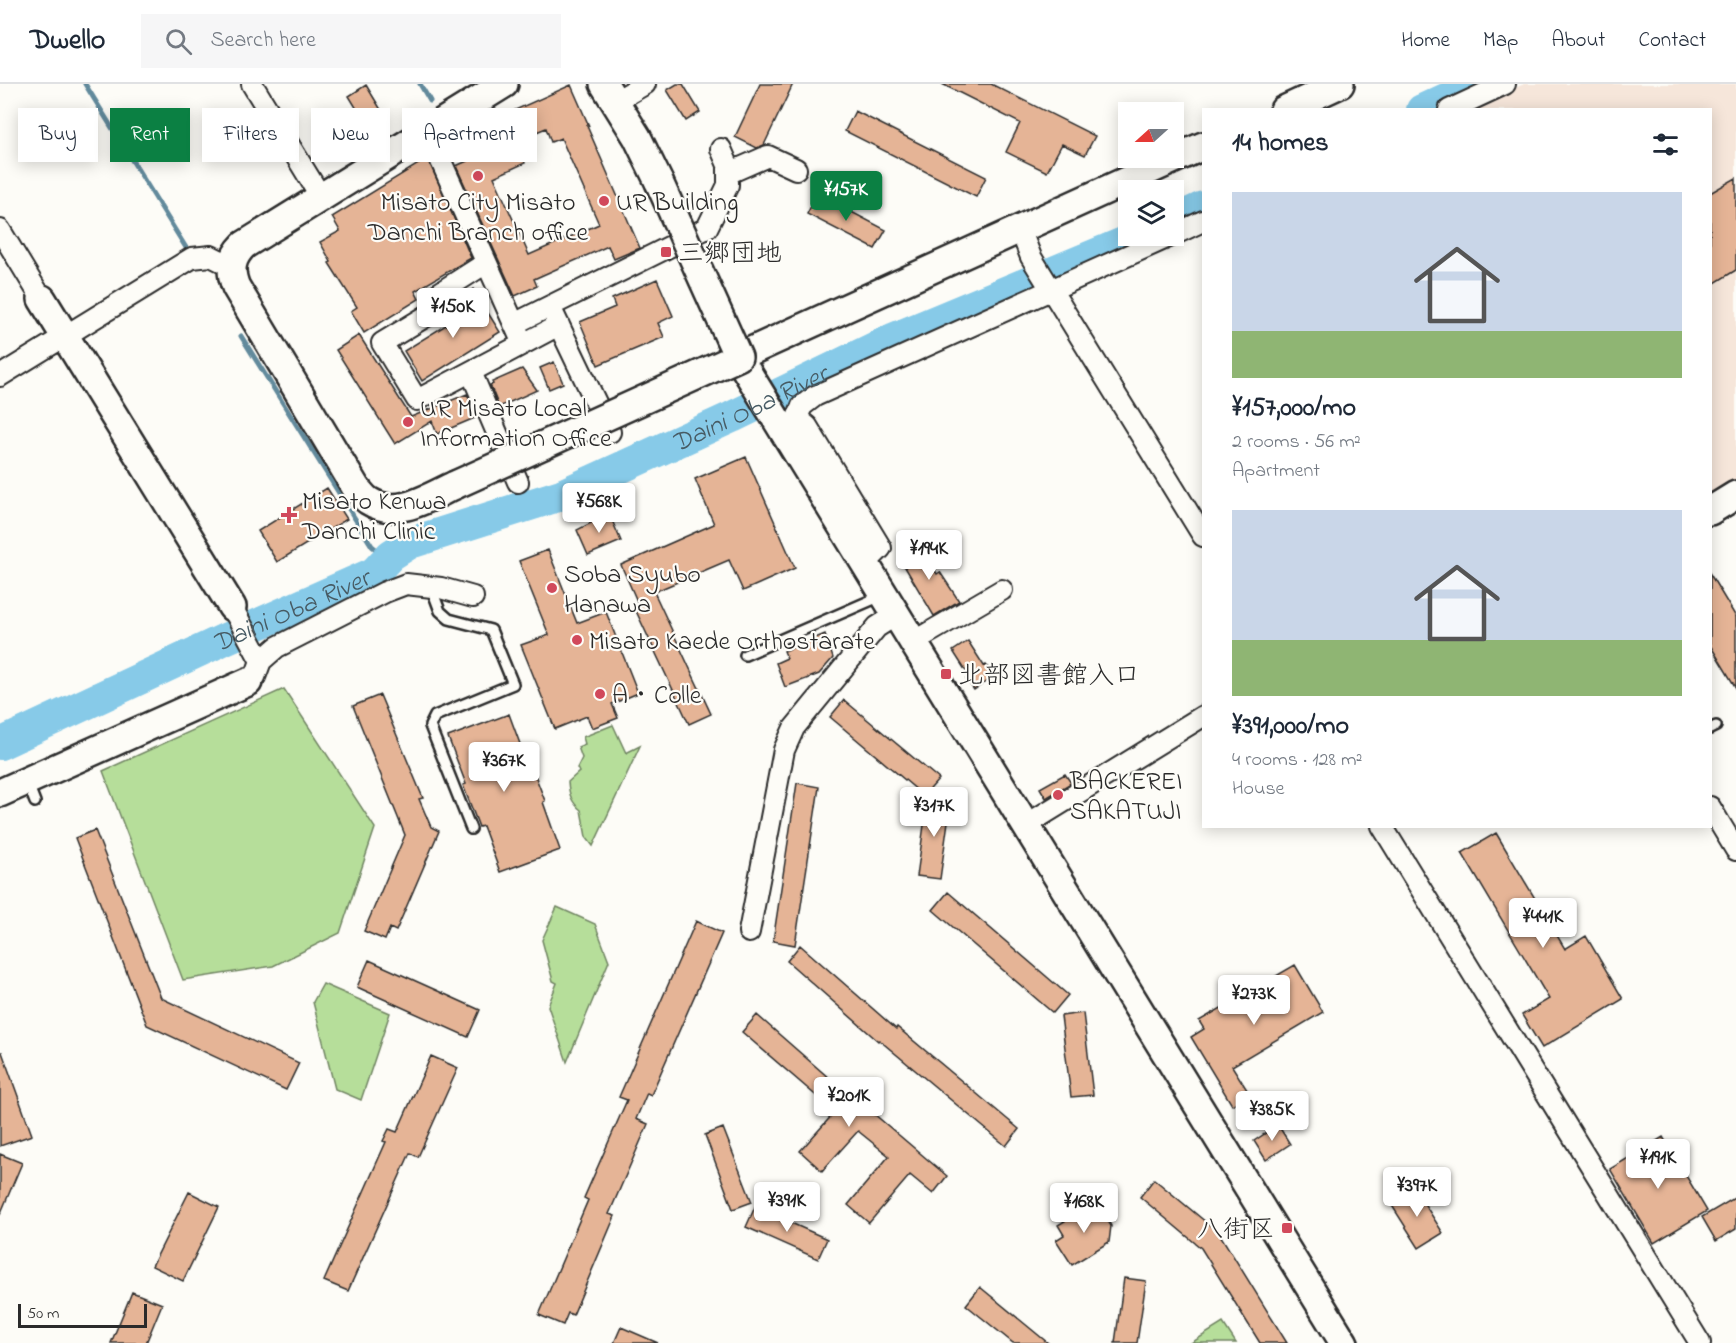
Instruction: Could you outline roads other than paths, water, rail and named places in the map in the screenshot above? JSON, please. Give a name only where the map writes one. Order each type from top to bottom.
[{"type":"street","points":[[252,84],[321,197]]},
{"type":"street","points":[[504,84],[244,245],[236,253],[231,266],[231,276],[236,287],[356,488],[369,501],[387,508],[413,505],[1202,146]]},
{"type":"street","points":[[645,84],[610,93],[637,137],[738,357],[1344,1343]]},
{"type":"street","points":[[1288,108],[1340,84]]},
{"type":"street","points":[[1453,108],[1505,84]]},
{"type":"street","points":[[514,324],[707,228],[728,185],[729,173],[721,149]]},
{"type":"street","points":[[729,173],[768,156],[796,169]]},
{"type":"street","points":[[441,162],[523,344]]},
{"type":"street","points":[[1184,230],[1202,221]]},
{"type":"street","points":[[1020,229],[1031,257],[1202,534]]},
{"type":"street","points":[[0,230],[236,613],[255,663]]},
{"type":"street","points":[[865,564],[881,548],[807,426],[797,418],[802,406],[815,396],[1148,246]]},
{"type":"street","points":[[0,376],[192,258],[211,256],[231,266]]},
{"type":"street","points":[[486,263],[436,295],[443,306],[382,343],[417,400],[559,325]]},
{"type":"street","points":[[550,306],[610,432]]},
{"type":"street","points":[[471,372],[518,482]]},
{"type":"street","points":[[1712,510],[1736,495]]},
{"type":"street","points":[[13,791],[255,663],[290,639],[385,592],[406,584],[431,586],[473,597]]},
{"type":"street","points":[[913,642],[1002,590]]},
{"type":"street","points":[[749,932],[784,750],[802,718],[877,627],[890,605]]},
{"type":"street","points":[[1026,825],[1202,717]]},
{"type":"street","points":[[1712,810],[1736,850]]},
{"type":"street","points":[[1383,828],[1700,1343]]},
{"type":"lane","points":[[431,586],[440,611],[449,619],[491,630],[513,684],[435,716],[430,726],[471,829]]},
{"type":"lane","points":[[745,655],[890,605]]},
{"type":"waterway","points":[[85,84],[188,251]]},
{"type":"waterway","points":[[420,84],[430,101]]},
{"type":"waterway","name":"Daini Oba River","points":[[1426,108],[1478,84]]},
{"type":"waterway","name":"Daini Oba River","points":[[1184,216],[1202,207]]},
{"type":"waterway","name":"Daini Oba River","points":[[0,744],[225,639],[374,573],[391,555],[410,543],[561,495],[732,417],[895,338],[1118,245]]},
{"type":"waterway","points":[[241,336],[372,546],[388,559]]},
{"type":"place","name":"Misato City Misato Danchi Branch office","points":[[478,176]]},
{"type":"place","name":"UR Building","points":[[604,201]]},
{"type":"place","name":"三郷団地","points":[[666,252]]},
{"type":"place","name":"UR Misato Local Information Office","points":[[408,422]]},
{"type":"place","name":"Misato Kenwa Danchi Clinic","points":[[289,515]]},
{"type":"place","name":"Soba Syubo Hanawa","points":[[552,588]]},
{"type":"place","name":"Misato Kaede Orthostarate","points":[[577,640]]},
{"type":"place","name":"北部図書館入口","points":[[946,674]]},
{"type":"place","name":"A・Colle","points":[[600,694]]},
{"type":"place","name":"BACKEREI SAKATUJI","points":[[1058,795]]},
{"type":"place","name":"八街区","points":[[1287,1228]]}]
